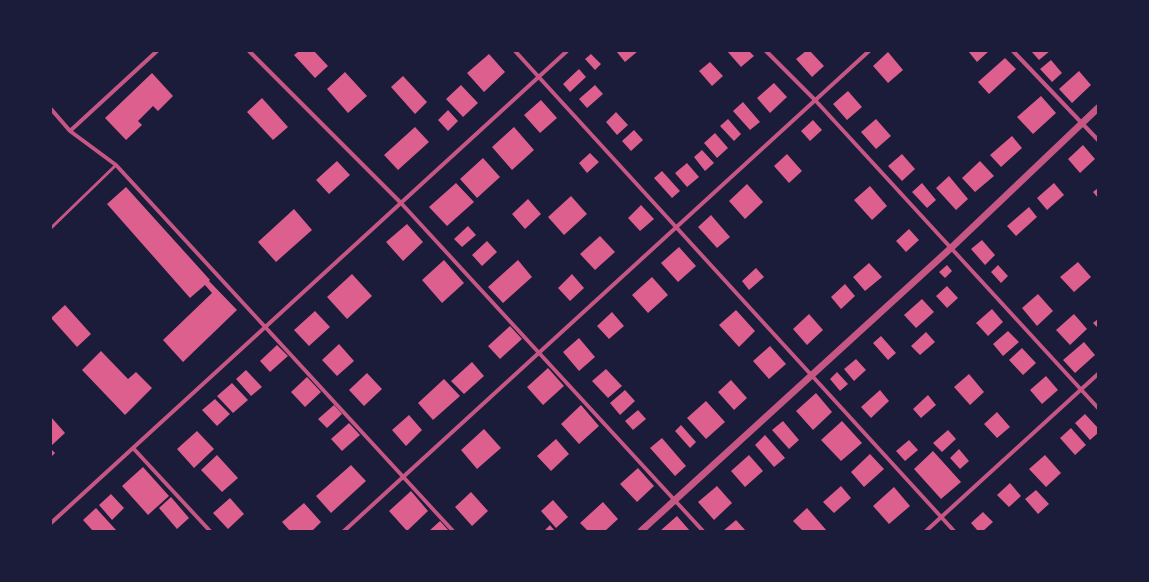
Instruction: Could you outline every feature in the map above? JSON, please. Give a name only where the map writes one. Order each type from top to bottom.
[{"type":"street","points":[[70,131],[157,51]]},
{"type":"street","points":[[249,51],[401,203],[703,531]]},
{"type":"street","points":[[515,51],[540,76],[954,531]]},
{"type":"street","points":[[51,523],[567,51]]},
{"type":"street","points":[[766,51],[815,100],[1098,408]]},
{"type":"street","points":[[344,531],[869,51]]},
{"type":"street","points":[[1013,51],[1098,140]]},
{"type":"street","points":[[641,531],[951,248],[1098,108]]},
{"type":"street","points":[[51,110],[70,131],[116,165],[453,531]]},
{"type":"street","points":[[926,531],[1098,374]]},
{"type":"street","points":[[133,448],[210,531]]},
{"type":"lane","points":[[51,228],[116,165]]},
{"type":"building","points":[[299,51],[314,51],[328,66],[315,78],[294,55]]},
{"type":"building","points":[[616,51],[638,51],[625,62]]},
{"type":"building","points":[[727,51],[749,51],[754,56],[741,67]]},
{"type":"building","points":[[806,51],[810,51],[824,66],[812,77],[796,59]]},
{"type":"building","points":[[968,51],[989,51],[977,62]]},
{"type":"building","points":[[1031,51],[1050,51],[1039,60]]},
{"type":"building","points":[[888,52],[903,70],[888,83],[873,66]]},
{"type":"building","points":[[489,54],[505,72],[484,92],[467,73]]},
{"type":"building","points":[[591,54],[601,64],[595,70],[585,59]]},
{"type":"building","points":[[1005,58],[1016,69],[989,94],[978,82]]},
{"type":"building","points":[[1051,60],[1062,73],[1052,82],[1040,69]]},
{"type":"building","points":[[710,62],[723,76],[712,86],[699,71]]},
{"type":"building","points":[[579,69],[586,77],[570,92],[563,84]]},
{"type":"building","points":[[1079,71],[1091,85],[1072,103],[1059,89]]},
{"type":"building","points":[[345,72],[367,96],[348,113],[327,89]]},
{"type":"building","points":[[152,73],[173,96],[158,111],[153,106],[138,121],[142,125],[126,140],[105,118]]},
{"type":"building","points":[[403,76],[427,102],[415,114],[391,87]]},
{"type":"building","points":[[774,83],[787,97],[770,113],[757,98]]},
{"type":"building","points":[[461,85],[478,103],[463,117],[446,99]]},
{"type":"building","points":[[595,85],[603,94],[587,108],[579,99]]},
{"type":"building","points":[[848,91],[862,107],[847,120],[833,104]]},
{"type":"building","points":[[1041,96],[1056,113],[1033,134],[1017,117]]},
{"type":"building","points":[[262,98],[288,127],[273,140],[247,112]]},
{"type":"building","points":[[541,100],[557,118],[540,133],[524,115]]},
{"type":"building","points":[[743,102],[760,122],[750,130],[733,111]]},
{"type":"building","points":[[448,110],[458,121],[448,131],[438,120]]},
{"type":"building","points":[[616,112],[628,125],[617,135],[606,122]]},
{"type":"building","points":[[728,119],[741,134],[734,141],[720,126]]},
{"type":"building","points":[[876,119],[891,136],[876,149],[861,132]]},
{"type":"building","points":[[813,120],[822,130],[810,141],[801,131]]},
{"type":"building","points":[[415,127],[429,142],[398,170],[384,155]]},
{"type":"building","points":[[514,127],[534,150],[512,170],[492,147]]},
{"type":"building","points":[[634,130],[643,140],[631,151],[622,141]]},
{"type":"building","points":[[715,133],[728,148],[717,158],[704,143]]},
{"type":"building","points":[[1012,136],[1022,148],[1001,167],[990,155]]},
{"type":"building","points":[[1083,145],[1095,159],[1080,173],[1068,159]]},
{"type":"building","points":[[702,150],[714,163],[705,171],[694,157]]},
{"type":"building","points":[[590,153],[599,162],[587,173],[579,163]]},
{"type":"building","points":[[787,154],[802,171],[789,183],[774,166]]},
{"type":"building","points":[[902,154],[915,169],[902,181],[888,166]]},
{"type":"building","points":[[483,158],[500,177],[477,198],[460,179]]},
{"type":"building","points":[[337,161],[350,175],[329,194],[316,180]]},
{"type":"building","points":[[980,161],[994,176],[975,192],[962,178]]},
{"type":"building","points":[[687,163],[699,177],[687,187],[675,173]]},
{"type":"building","points":[[662,171],[680,191],[672,198],[654,178]]},
{"type":"building","points":[[949,176],[968,199],[956,210],[936,188]]},
{"type":"building","points":[[456,183],[474,202],[447,226],[429,207]]},
{"type":"building","points":[[922,183],[936,200],[927,208],[912,192]]},
{"type":"building","points":[[1054,183],[1064,195],[1047,210],[1037,198]]},
{"type":"building","points":[[747,184],[763,202],[745,219],[729,201]]},
{"type":"building","points":[[870,186],[887,206],[872,220],[854,200]]},
{"type":"building","points":[[126,187],[210,280],[209,281],[237,310],[183,362],[163,340],[212,293],[205,285],[190,298],[107,204]]},
{"type":"building","points":[[1098,188],[1098,198],[1093,192]]},
{"type":"building","points":[[571,196],[587,214],[564,235],[548,217]]},
{"type":"building","points":[[528,199],[541,214],[525,229],[512,214]]},
{"type":"building","points":[[641,205],[654,219],[640,231],[628,218]]},
{"type":"building","points":[[1029,207],[1037,217],[1016,236],[1007,226]]},
{"type":"building","points":[[294,209],[312,230],[276,262],[258,242]]},
{"type":"building","points":[[711,215],[730,237],[717,248],[698,227]]},
{"type":"building","points":[[407,224],[423,242],[403,261],[386,242]]},
{"type":"building","points":[[468,226],[476,235],[462,247],[454,239]]},
{"type":"building","points":[[909,229],[919,240],[906,252],[896,241]]},
{"type":"building","points":[[600,236],[615,252],[595,270],[580,254]]},
{"type":"building","points":[[982,240],[995,255],[985,265],[971,249]]},
{"type":"building","points":[[487,241],[497,252],[482,266],[472,255]]},
{"type":"building","points":[[679,247],[696,266],[678,282],[661,263]]},
{"type":"building","points":[[444,260],[464,283],[442,303],[422,280]]},
{"type":"building","points":[[518,260],[532,277],[503,303],[488,287]]},
{"type":"building","points":[[1078,262],[1091,277],[1074,292],[1060,277]]},
{"type":"building","points":[[869,263],[882,277],[865,291],[853,277]]},
{"type":"building","points":[[947,265],[952,271],[945,278],[939,272]]},
{"type":"building","points":[[998,265],[1008,276],[1001,283],[991,272]]},
{"type":"building","points":[[756,268],[764,277],[749,290],[742,281]]},
{"type":"building","points":[[352,274],[372,296],[347,319],[327,297]]},
{"type":"building","points":[[572,274],[584,288],[570,301],[558,288]]},
{"type":"building","points":[[652,277],[668,295],[648,313],[632,295]]},
{"type":"building","points":[[845,284],[855,296],[841,309],[831,297]]},
{"type":"building","points":[[947,286],[958,298],[947,308],[936,296]]},
{"type":"building","points":[[1038,294],[1053,311],[1037,326],[1022,308]]},
{"type":"building","points":[[922,299],[934,312],[916,328],[904,315]]},
{"type":"building","points":[[65,305],[91,334],[77,347],[51,318]]},
{"type":"building","points":[[992,309],[1003,322],[988,336],[976,323]]},
{"type":"building","points":[[736,310],[755,331],[739,347],[719,325]]},
{"type":"building","points":[[315,311],[330,327],[309,346],[294,330]]},
{"type":"building","points":[[612,312],[624,326],[609,339],[597,326]]},
{"type":"building","points":[[809,314],[823,330],[807,345],[793,329]]},
{"type":"building","points":[[1074,314],[1087,329],[1070,345],[1056,330]]},
{"type":"building","points":[[1098,319],[1098,328],[1093,323]]},
{"type":"building","points":[[510,326],[522,339],[500,359],[488,346]]},
{"type":"building","points":[[1008,331],[1019,342],[1003,356],[993,344]]},
{"type":"building","points":[[926,332],[935,342],[920,355],[911,346]]},
{"type":"building","points":[[881,336],[896,353],[888,360],[873,343]]},
{"type":"building","points":[[579,338],[595,357],[579,371],[563,352]]},
{"type":"building","points":[[1084,342],[1095,355],[1075,373],[1063,360]]},
{"type":"building","points":[[339,344],[354,361],[337,376],[322,360]]},
{"type":"building","points":[[277,345],[288,356],[270,372],[260,361]]},
{"type":"building","points":[[770,346],[786,364],[769,379],[753,361]]},
{"type":"building","points":[[1022,348],[1036,363],[1023,375],[1009,360]]},
{"type":"building","points":[[101,351],[128,379],[136,372],[152,388],[125,415],[82,370]]},
{"type":"building","points":[[856,359],[866,370],[854,381],[844,369]]},
{"type":"building","points":[[472,362],[484,376],[464,394],[451,381]]},
{"type":"building","points":[[548,368],[564,386],[543,405],[527,387]]},
{"type":"building","points":[[606,369],[622,386],[608,398],[592,381]]},
{"type":"building","points":[[246,370],[262,387],[251,396],[236,379]]},
{"type":"building","points":[[837,372],[848,384],[840,391],[830,379]]},
{"type":"building","points":[[367,373],[382,389],[364,406],[349,390]]},
{"type":"building","points":[[969,374],[984,392],[970,405],[954,387]]},
{"type":"building","points":[[1046,376],[1058,390],[1042,404],[1030,390]]},
{"type":"building","points":[[307,377],[321,392],[305,407],[291,392]]},
{"type":"building","points":[[444,379],[460,396],[433,420],[418,403]]},
{"type":"building","points":[[731,380],[747,398],[734,410],[718,392]]},
{"type":"building","points":[[232,383],[248,400],[233,413],[217,396]]},
{"type":"building","points":[[625,390],[635,401],[620,415],[610,403]]},
{"type":"building","points":[[880,390],[889,401],[871,418],[861,407]]},
{"type":"building","points":[[816,393],[832,412],[813,430],[796,411]]},
{"type":"building","points":[[928,395],[936,405],[921,418],[913,409]]},
{"type":"building","points":[[215,399],[230,414],[217,426],[202,410]]},
{"type":"building","points":[[706,401],[725,422],[706,439],[687,418]]},
{"type":"building","points":[[334,405],[342,414],[327,428],[318,419]]},
{"type":"building","points":[[581,405],[599,426],[579,444],[561,424]]},
{"type":"building","points":[[638,410],[646,419],[633,430],[625,421]]},
{"type":"building","points":[[997,412],[1010,427],[997,438],[984,424]]},
{"type":"building","points":[[1085,414],[1098,428],[1098,433],[1090,440],[1075,423]]},
{"type":"building","points":[[409,415],[422,430],[406,446],[392,430]]},
{"type":"building","points":[[51,417],[65,433],[51,446]]},
{"type":"building","points":[[783,421],[799,440],[789,449],[772,430]]},
{"type":"building","points":[[842,421],[862,443],[841,461],[821,440]]},
{"type":"building","points":[[349,423],[360,435],[342,451],[331,439]]},
{"type":"building","points":[[681,425],[696,442],[690,448],[675,431]]},
{"type":"building","points":[[1071,428],[1086,445],[1075,455],[1060,438]]},
{"type":"building","points":[[484,429],[501,448],[477,469],[461,450]]},
{"type":"building","points":[[948,430],[956,439],[942,452],[933,443]]},
{"type":"building","points":[[197,431],[214,449],[194,468],[177,449]]},
{"type":"building","points":[[765,435],[785,458],[774,467],[755,445]]},
{"type":"building","points":[[662,438],[686,466],[675,476],[650,448]]},
{"type":"building","points":[[556,439],[569,454],[551,471],[537,456]]},
{"type":"building","points":[[909,440],[918,450],[905,461],[896,451]]},
{"type":"building","points":[[51,449],[55,453],[51,457]]},
{"type":"building","points":[[959,449],[969,461],[960,469],[950,458]]},
{"type":"building","points":[[933,451],[961,482],[941,499],[914,469]]},
{"type":"building","points":[[870,454],[884,469],[864,487],[851,472]]},
{"type":"building","points":[[217,455],[238,478],[222,492],[201,470]]},
{"type":"building","points":[[749,455],[763,471],[745,487],[731,471]]},
{"type":"building","points":[[1045,455],[1061,473],[1046,487],[1029,469]]},
{"type":"building","points":[[351,465],[366,481],[331,513],[316,496]]},
{"type":"building","points":[[143,467],[169,496],[148,515],[122,486]]},
{"type":"building","points":[[638,468],[654,486],[637,502],[620,484]]},
{"type":"building","points":[[1010,483],[1021,496],[1009,507],[997,495]]},
{"type":"building","points":[[717,486],[732,503],[714,520],[698,502]]},
{"type":"building","points":[[841,486],[851,498],[834,513],[823,502]]},
{"type":"building","points":[[894,487],[910,506],[889,524],[873,506]]},
{"type":"building","points":[[1036,490],[1049,504],[1038,514],[1025,499]]},
{"type":"building","points":[[411,491],[428,511],[407,531],[389,511]]},
{"type":"building","points":[[471,492],[488,511],[472,526],[455,507]]},
{"type":"building","points":[[111,494],[124,508],[112,520],[99,505]]},
{"type":"building","points":[[171,497],[189,518],[177,529],[159,508]]},
{"type":"building","points":[[230,498],[244,514],[228,529],[213,513]]},
{"type":"building","points":[[553,500],[568,517],[556,528],[541,511]]},
{"type":"building","points":[[603,502],[618,519],[605,531],[588,531],[580,523]]},
{"type":"building","points":[[304,503],[321,522],[312,531],[290,531],[282,522]]},
{"type":"building","points":[[96,508],[116,530],[115,531],[93,531],[83,520]]},
{"type":"building","points":[[807,508],[827,531],[803,531],[793,521]]},
{"type":"building","points":[[983,512],[993,522],[983,531],[978,531],[971,523]]},
{"type":"building","points":[[677,516],[690,531],[660,531]]},
{"type":"building","points":[[736,520],[746,531],[723,531]]},
{"type":"building","points":[[440,521],[449,531],[429,531]]},
{"type":"building","points":[[550,525],[555,531],[544,531]]}]
